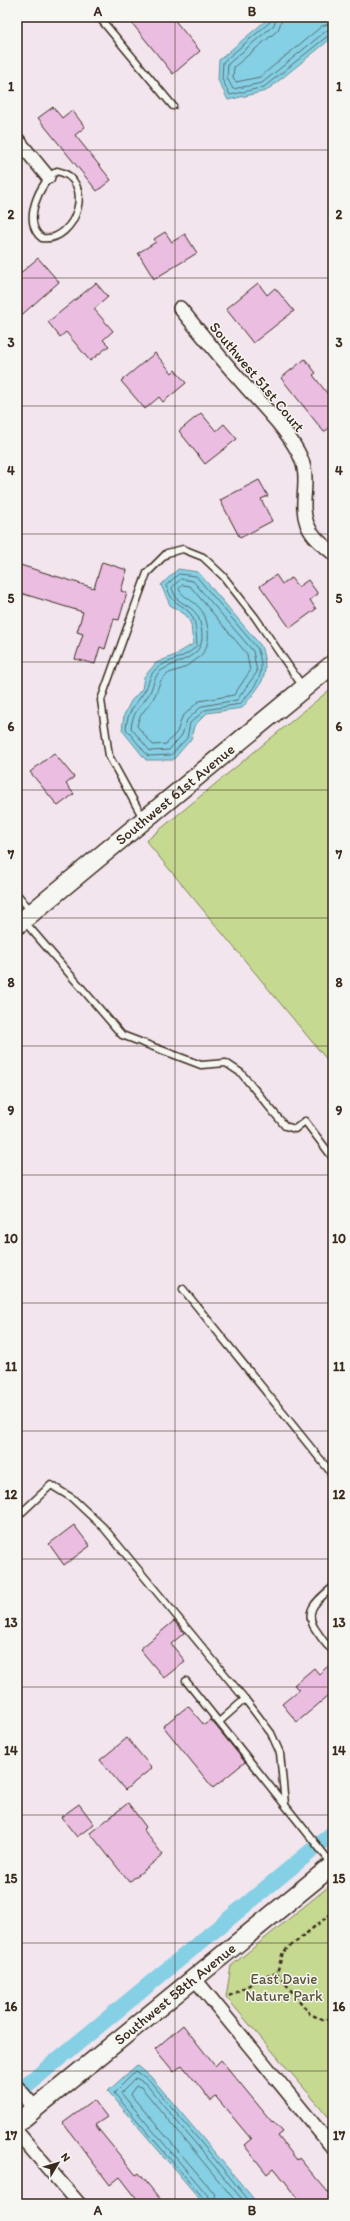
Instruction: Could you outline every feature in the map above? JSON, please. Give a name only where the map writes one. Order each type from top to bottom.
[{"type":"street","points":[[17,139],[48,177]]},
{"type":"street","name":"Southwest 51st Court","points":[[180,308],[209,345],[280,426],[298,453],[306,471],[304,499],[307,524],[318,541],[333,553]]},
{"type":"street","name":"Southwest 61st Avenue","points":[[24,919],[333,664]]},
{"type":"street","name":"Southwest 58th Avenue","points":[[17,2123],[333,1865]]},
{"type":"street","points":[[194,1978],[333,2148]]},
{"type":"street","points":[[17,2087],[35,2108]]},
{"type":"street","points":[[17,2132],[79,2204]]},
{"type":"lane","points":[[99,17],[173,106]]},
{"type":"lane","points":[[57,171],[63,172],[70,177],[79,188],[78,205],[74,219],[61,233],[53,238],[46,238],[36,234],[31,218],[48,177],[57,171]]},
{"type":"lane","points":[[144,819],[109,756],[101,700],[147,573],[167,553],[183,549],[203,557],[223,576],[256,617],[304,688]]},
{"type":"lane","points":[[17,894],[24,919],[122,1035],[201,1065],[226,1063],[241,1073],[285,1126],[295,1129],[305,1121],[333,1158]]},
{"type":"lane","points":[[184,1289],[333,1475]]},
{"type":"lane","points":[[17,1517],[51,1485],[72,1498],[104,1528],[245,1699],[271,1733],[280,1753],[285,1804]]},
{"type":"lane","points":[[333,1587],[318,1599],[312,1608],[310,1618],[311,1625],[328,1647],[333,1650]]},
{"type":"lane","points":[[186,1681],[333,1865]]},
{"type":"lane","points":[[219,1722],[245,1699]]},
{"type":"path","points":[[277,1973],[283,1952],[333,1912]]},
{"type":"path","points":[[229,1996],[264,1977],[277,1973]]},
{"type":"path","points":[[277,1973],[310,2014],[323,2020],[333,2019]]},
{"type":"green space","points":[[333,687],[333,1067],[146,841]]},
{"type":"green space","name":"East Davie Nature Park","points":[[333,1883],[333,2122],[226,1997],[231,1966]]},
{"type":"water","points":[[270,17],[333,17],[333,37],[266,91],[228,100],[218,80],[219,60]]},
{"type":"water","points":[[178,569],[198,572],[261,646],[265,666],[264,673],[259,686],[242,708],[207,713],[194,726],[191,739],[173,760],[146,760],[122,730],[124,715],[131,701],[142,689],[144,677],[156,663],[175,655],[193,644],[191,624],[186,615],[170,605],[161,585]]},
{"type":"water","points":[[137,2065],[151,2077],[258,2204],[204,2204],[108,2091]]},
{"type":"building","points":[[127,17],[172,17],[200,51],[173,74]]},
{"type":"building","points":[[53,107],[62,118],[72,110],[85,127],[75,135],[111,180],[97,191],[38,118]]},
{"type":"building","points":[[165,232],[172,242],[185,234],[197,253],[154,279],[138,253],[156,242],[154,239]]},
{"type":"building","points":[[38,258],[59,282],[17,319],[17,276]]},
{"type":"building","points":[[96,283],[108,297],[94,309],[113,331],[103,340],[109,346],[90,361],[66,332],[60,337],[48,322]]},
{"type":"building","points":[[258,283],[267,295],[275,288],[294,311],[253,343],[226,309]]},
{"type":"building","points":[[155,353],[172,373],[175,370],[186,383],[163,402],[159,397],[145,409],[121,381]]},
{"type":"building","points":[[305,359],[316,373],[313,375],[333,401],[333,425],[324,432],[281,378]]},
{"type":"building","points":[[201,413],[216,431],[224,424],[237,439],[205,464],[179,431]]},
{"type":"building","points":[[259,480],[268,496],[261,499],[272,521],[240,538],[220,500]]},
{"type":"building","points":[[102,562],[127,570],[121,591],[127,593],[119,620],[114,619],[105,649],[100,647],[95,664],[75,659],[83,634],[77,632],[83,612],[17,592],[17,564],[94,588]]},
{"type":"building","points":[[276,575],[282,584],[291,578],[298,587],[308,580],[318,594],[310,600],[316,609],[290,628],[260,586]]},
{"type":"building","points":[[54,753],[74,777],[66,784],[74,794],[58,806],[30,772]]},
{"type":"building","points":[[74,1525],[90,1546],[64,1565],[49,1544]]},
{"type":"building","points":[[174,1621],[184,1633],[171,1644],[185,1661],[164,1678],[140,1649]]},
{"type":"building","points":[[333,1662],[333,1692],[297,1722],[282,1704],[299,1690],[294,1685],[314,1668],[319,1674]]},
{"type":"building","points":[[188,1706],[204,1725],[211,1720],[245,1762],[213,1788],[163,1726]]},
{"type":"building","points":[[127,1738],[152,1768],[125,1790],[100,1760]]},
{"type":"building","points":[[128,1803],[146,1827],[143,1829],[163,1855],[129,1882],[90,1833]]},
{"type":"building","points":[[79,1804],[94,1824],[77,1837],[61,1817]]},
{"type":"building","points":[[183,2025],[215,2066],[221,2060],[272,2122],[273,2121],[283,2132],[278,2136],[297,2160],[299,2158],[333,2198],[333,2204],[303,2204],[274,2168],[267,2174],[244,2145],[251,2139],[216,2097],[211,2101],[182,2065],[174,2072],[155,2049]]},
{"type":"building","points":[[94,2100],[107,2117],[95,2125],[136,2175],[139,2173],[164,2204],[141,2204],[120,2177],[110,2185],[63,2123]]},
{"type":"waterway","points":[[17,2093],[333,1833]]}]
